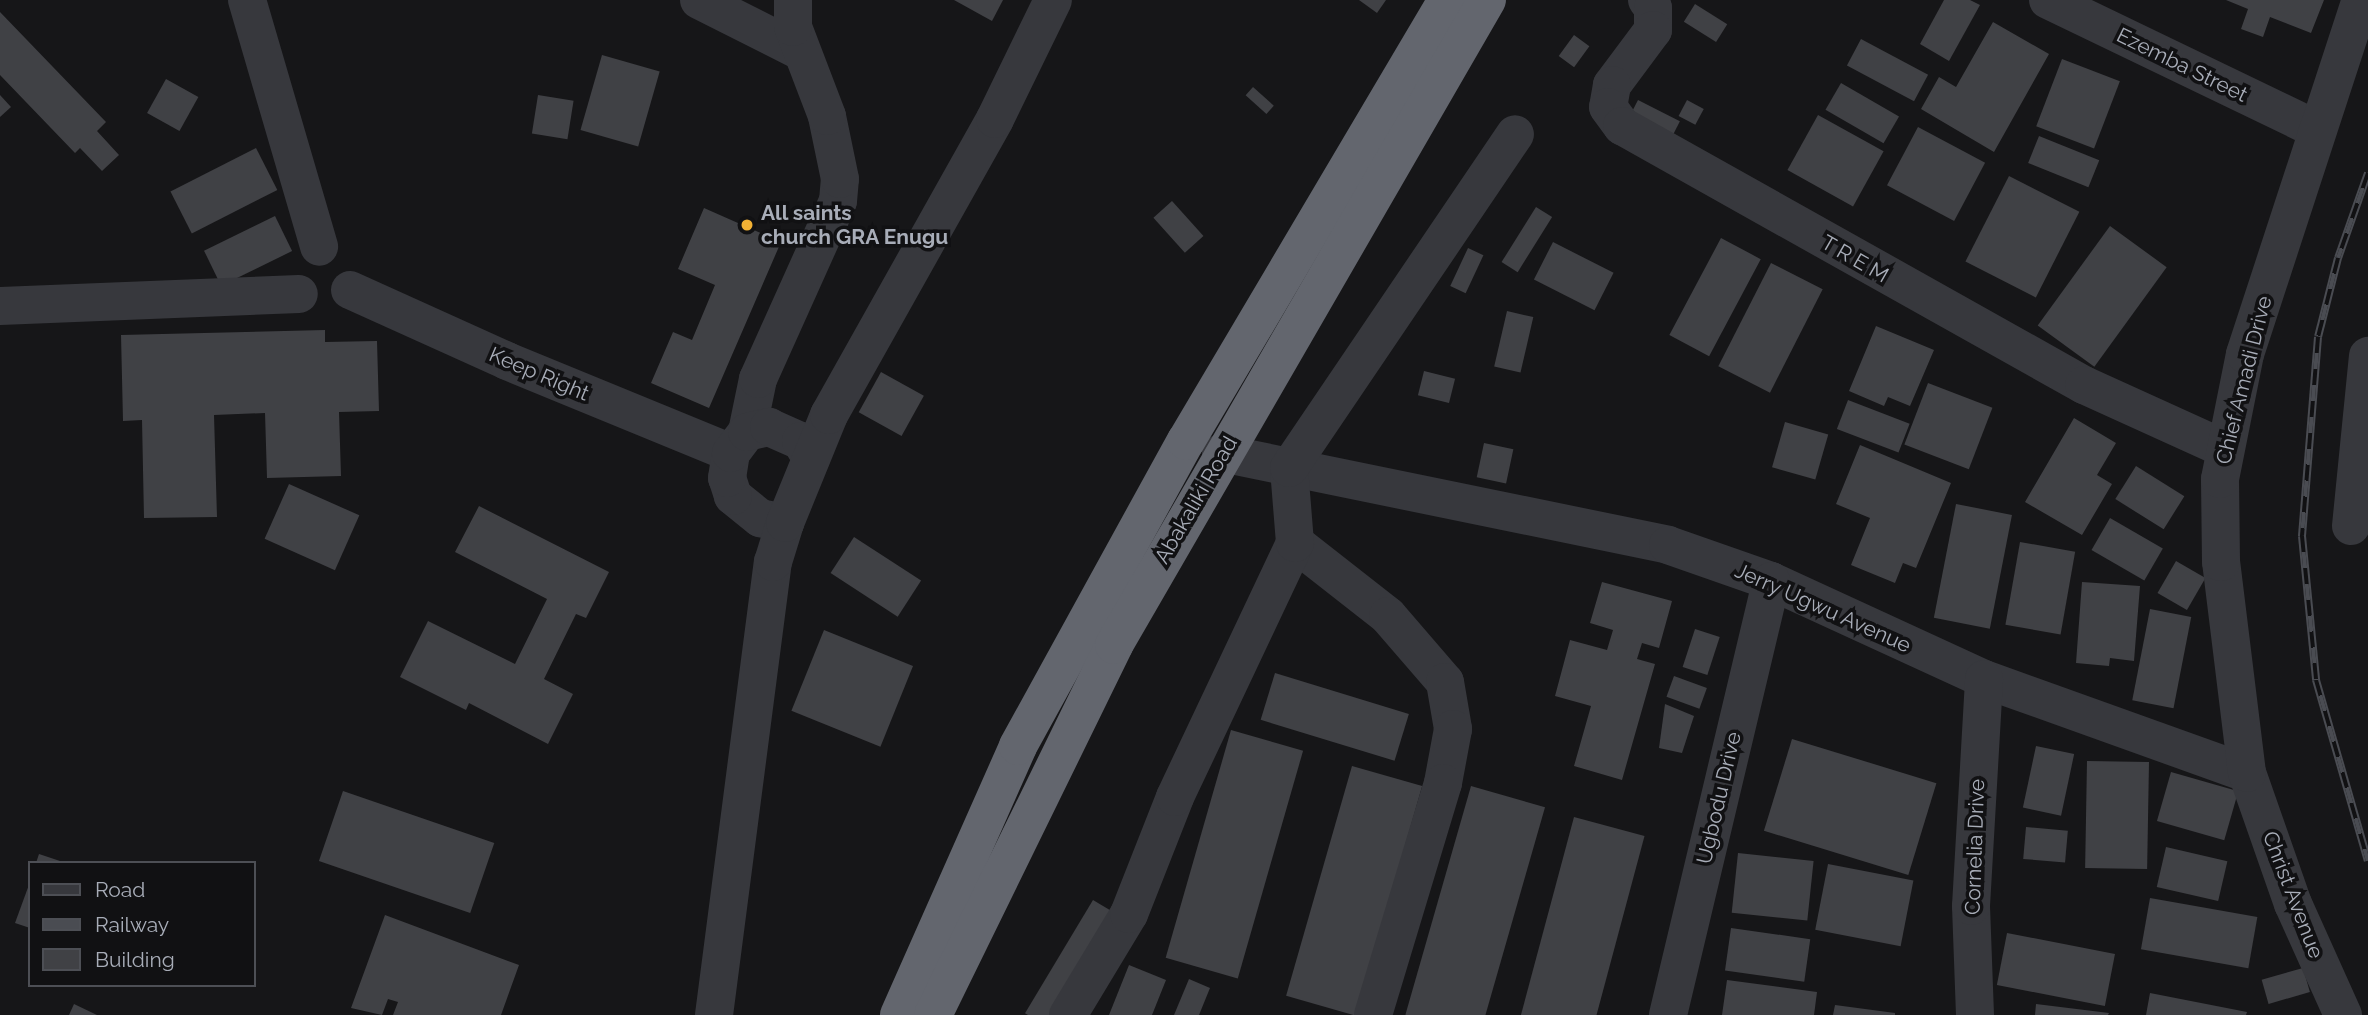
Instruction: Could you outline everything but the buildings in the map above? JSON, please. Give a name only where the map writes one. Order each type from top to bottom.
[{"type":"highway","name":"Abakaliki Road","points":[[900,1015],[1018,746],[1186,441],[1447,0]]},
{"type":"highway","name":"Abakaliki Road","points":[[933,1015],[1114,645],[1221,453],[1488,0]]},
{"type":"street","points":[[247,0],[319,247]]},
{"type":"street","points":[[699,0],[802,52]]},
{"type":"street","points":[[785,523],[760,518],[733,496],[727,478],[758,379],[838,201],[840,179],[831,130],[793,27],[793,0]]},
{"type":"street","points":[[714,1015],[773,562],[785,523],[811,458],[873,332],[995,119],[1053,0]]},
{"type":"street","name":"T R E M","points":[[1647,0],[1653,8],[1653,30],[1612,85],[1608,107],[1622,126],[2084,385],[2223,448]]},
{"type":"street","name":"Ezemba Street","points":[[2048,0],[2316,129]]},
{"type":"street","name":"Chief Amadi Drive","points":[[2247,773],[2221,562],[2223,448],[2245,354],[2316,129],[2361,0]]},
{"type":"street","points":[[1069,1015],[1129,914],[1175,797],[1295,543],[1289,468],[1515,134]]},
{"type":"street","points":[[0,306],[299,294],[319,306],[342,299],[350,290],[353,279],[348,258],[329,247],[319,247],[305,253],[296,265],[294,279],[299,294]]},
{"type":"street","name":"Keep Right","points":[[350,290],[507,361],[739,442]]},
{"type":"street","points":[[2351,526],[2368,356]]},
{"type":"street","points":[[739,442],[763,427],[782,430],[801,441],[811,458]]},
{"type":"street","name":"Jerry Ugwu Avenue","points":[[1221,453],[1575,523],[1668,545],[1770,580],[1984,679],[2247,773]]},
{"type":"street","points":[[1295,543],[1388,616],[1445,682],[1453,729],[1443,783],[1373,1015]]},
{"type":"street","name":"Ugbodu Drive","points":[[1668,1015],[1770,580]]},
{"type":"street","name":"Cornelia Drive","points":[[1975,1015],[1971,905],[1984,679]]},
{"type":"street","name":"Christ Avenue","points":[[2247,773],[2293,904],[2343,1015]]},
{"type":"railway","points":[[2368,173],[2338,258],[2318,337],[2302,536],[2316,680],[2368,861]]},
{"type":"place","name":"All saints church GRA Enugu","points":[[747,225]]}]
